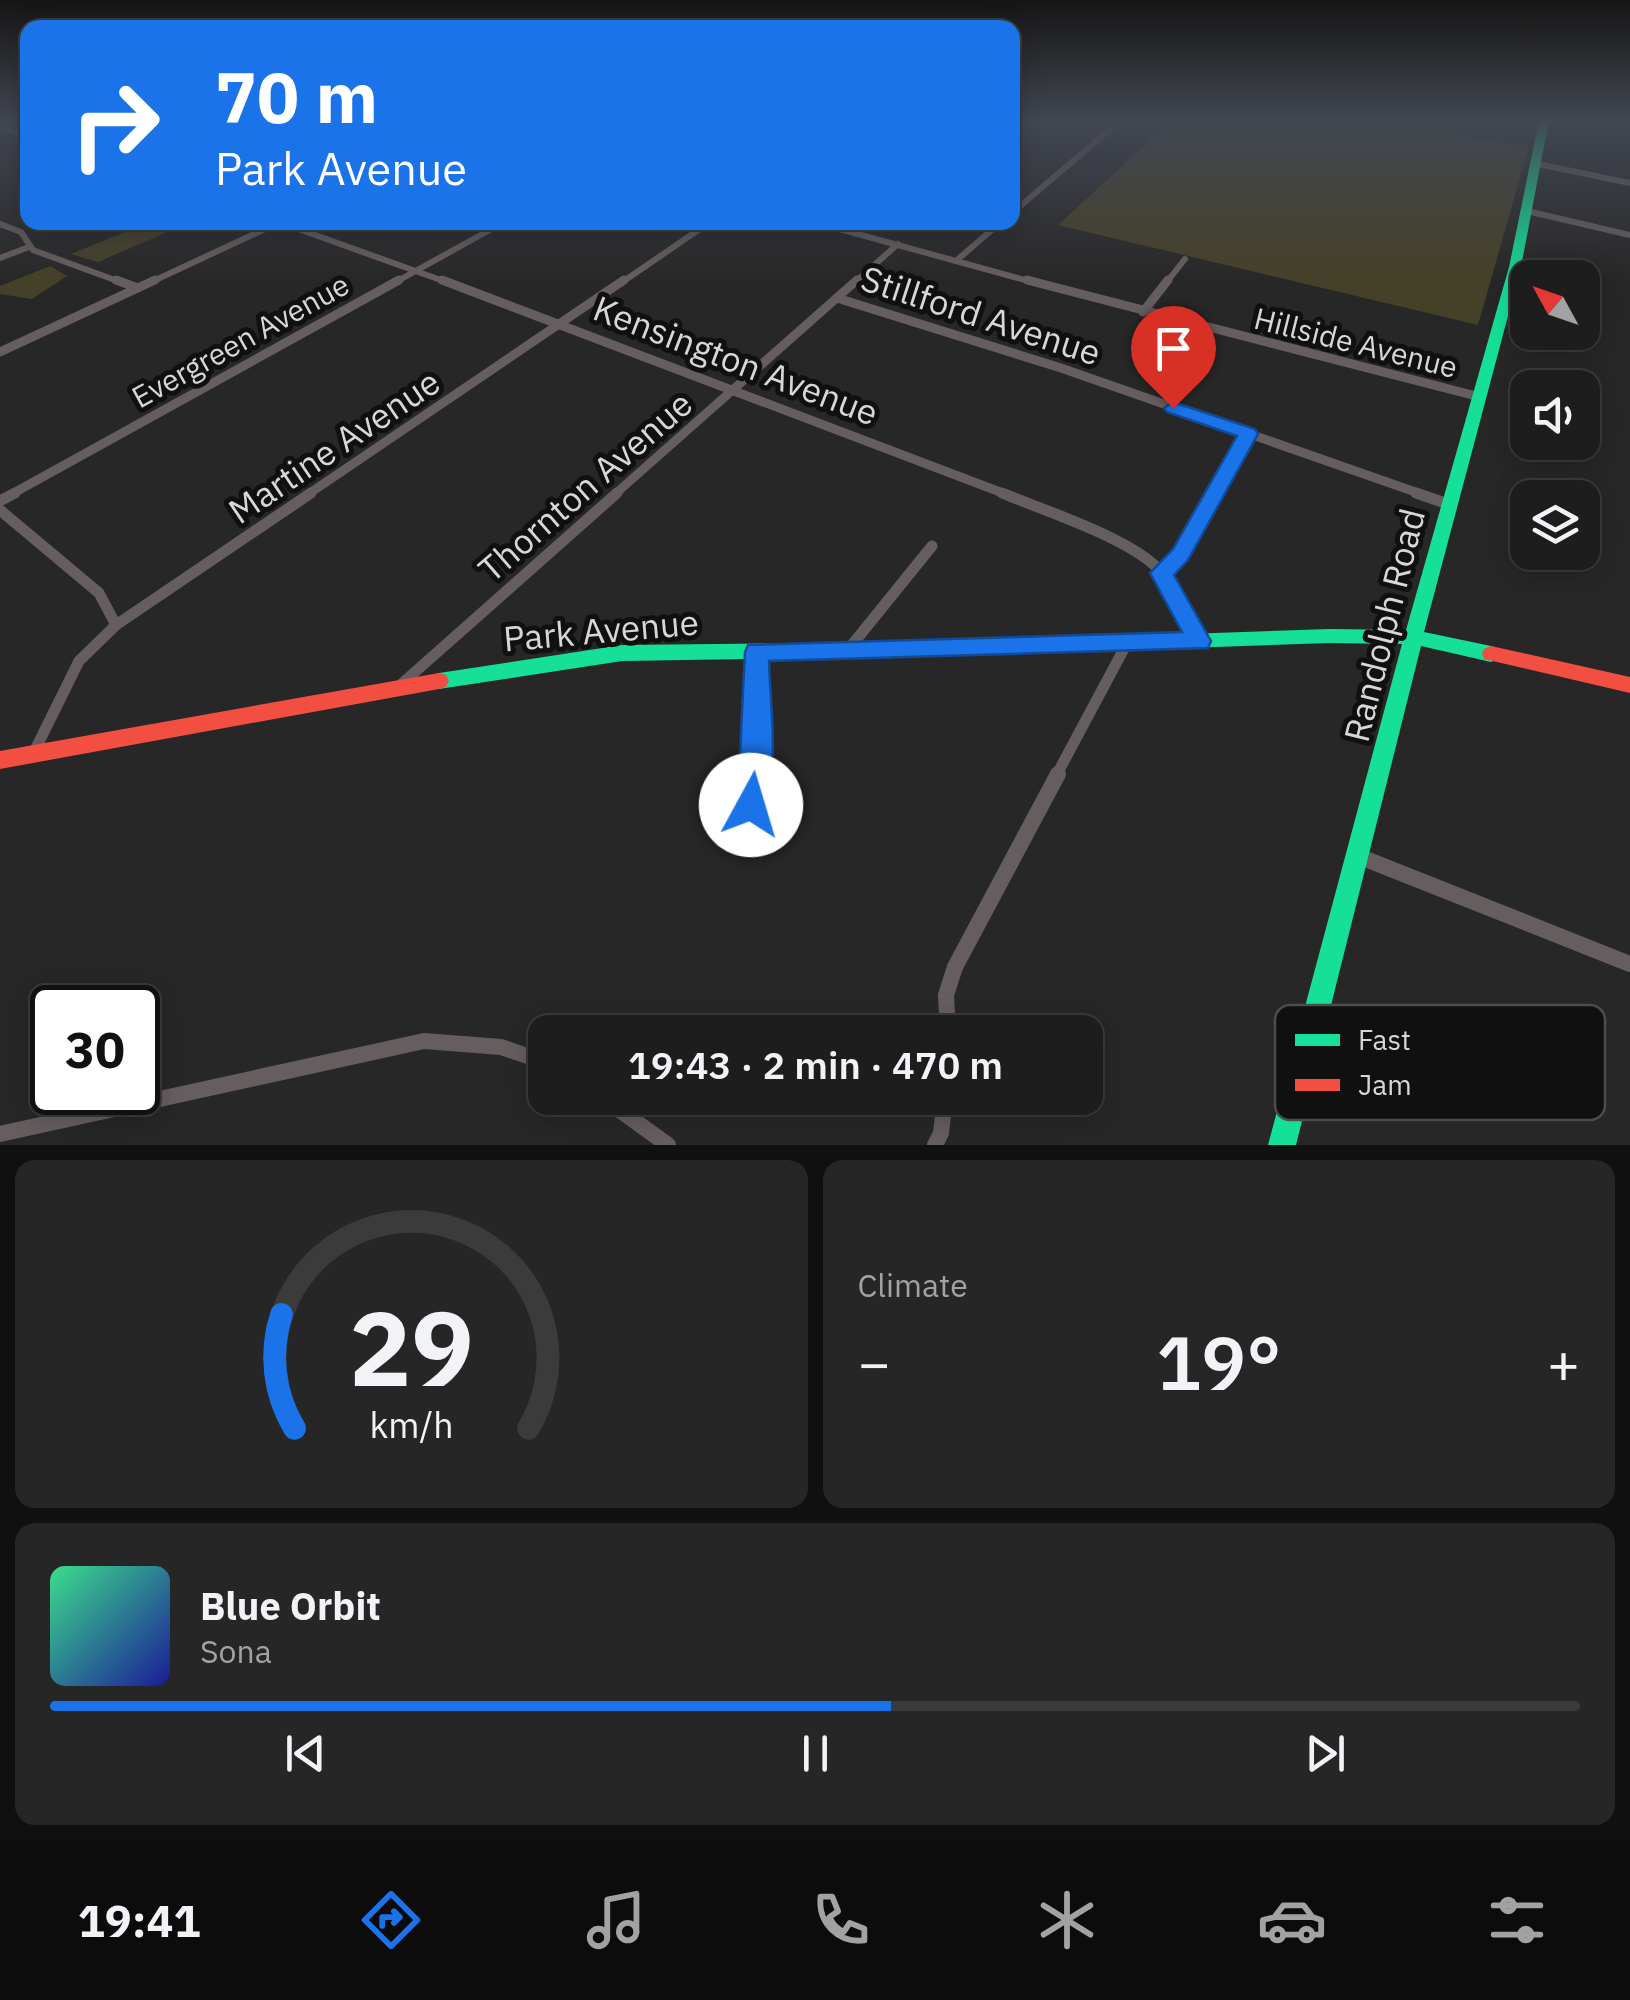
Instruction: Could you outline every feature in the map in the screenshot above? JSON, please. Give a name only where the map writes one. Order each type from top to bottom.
[{"type":"street","points":[[1020,206],[1058,173]]},
{"type":"street","name":"Randolph Road","points":[[1319,1005],[1536,173]]},
{"type":"street","points":[[1581,173],[1630,184]]},
{"type":"street","points":[[1526,212],[1630,235]]},
{"type":"street","points":[[0,224],[21,232],[28,247]]},
{"type":"street","points":[[0,352],[265,230]]},
{"type":"street","name":"Kensington Avenue","points":[[300,230],[564,324],[1064,519],[1135,552],[1162,573]]},
{"type":"street","name":"Evergreen Avenue","points":[[0,501],[490,230]]},
{"type":"street","name":"Martine Avenue","points":[[33,754],[79,661],[116,625],[699,230]]},
{"type":"street","name":"Hillside Avenue","points":[[844,230],[1143,312],[1480,397]]},
{"type":"street","points":[[957,260],[992,230]]},
{"type":"street","name":"Thornton Avenue","points":[[398,687],[898,244]]},
{"type":"street","points":[[0,258],[28,247],[138,288]]},
{"type":"street","points":[[1143,312],[1185,259]]},
{"type":"street","name":"Stillford Avenue","points":[[838,298],[1062,368],[1448,504]]},
{"type":"street","points":[[1199,641],[1162,573],[1180,554],[1248,434]]},
{"type":"street","points":[[0,510],[99,594],[116,625]]},
{"type":"street","points":[[848,652],[932,546]]},
{"type":"street","name":"Park Avenue","points":[[0,760],[398,687],[622,653],[848,652],[1329,636],[1415,637],[1630,684]]},
{"type":"street","points":[[947,1015],[946,995],[955,966],[1126,645]]},
{"type":"street","points":[[751,805],[756,764],[757,652]]},
{"type":"street","points":[[1358,856],[1630,964]]},
{"type":"street","points":[[8,1145],[0,1135],[424,1041],[471,1041],[528,1053]]},
{"type":"street","points":[[627,1115],[668,1145]]},
{"type":"street","points":[[935,1145],[944,1115]]},
{"type":"street","name":"Randolph Road","points":[[1282,1145],[1289,1120]]},
{"type":"shaded area","points":[[1114,173],[1521,173],[1478,325],[1058,225]]},
{"type":"shaded area","points":[[130,230],[172,230],[98,262],[71,254]]},
{"type":"shaded area","points":[[50,266],[67,276],[32,299],[0,294],[0,286]]},
{"type":"traffic: fast","points":[[1318,1005],[1447,508],[1515,267],[1533,173]]},
{"type":"traffic: fast","points":[[439,681],[622,653],[984,648],[1329,636],[1415,637],[1491,654]]},
{"type":"traffic: fast","points":[[1282,1145],[1288,1120]]},
{"type":"traffic: jam","points":[[1491,654],[1630,685]]},
{"type":"traffic: jam","points":[[0,760],[439,681]]},
{"type":"route","points":[[751,805],[756,764],[757,652],[1199,641],[1162,573],[1180,554],[1248,434],[1173,408]]}]
